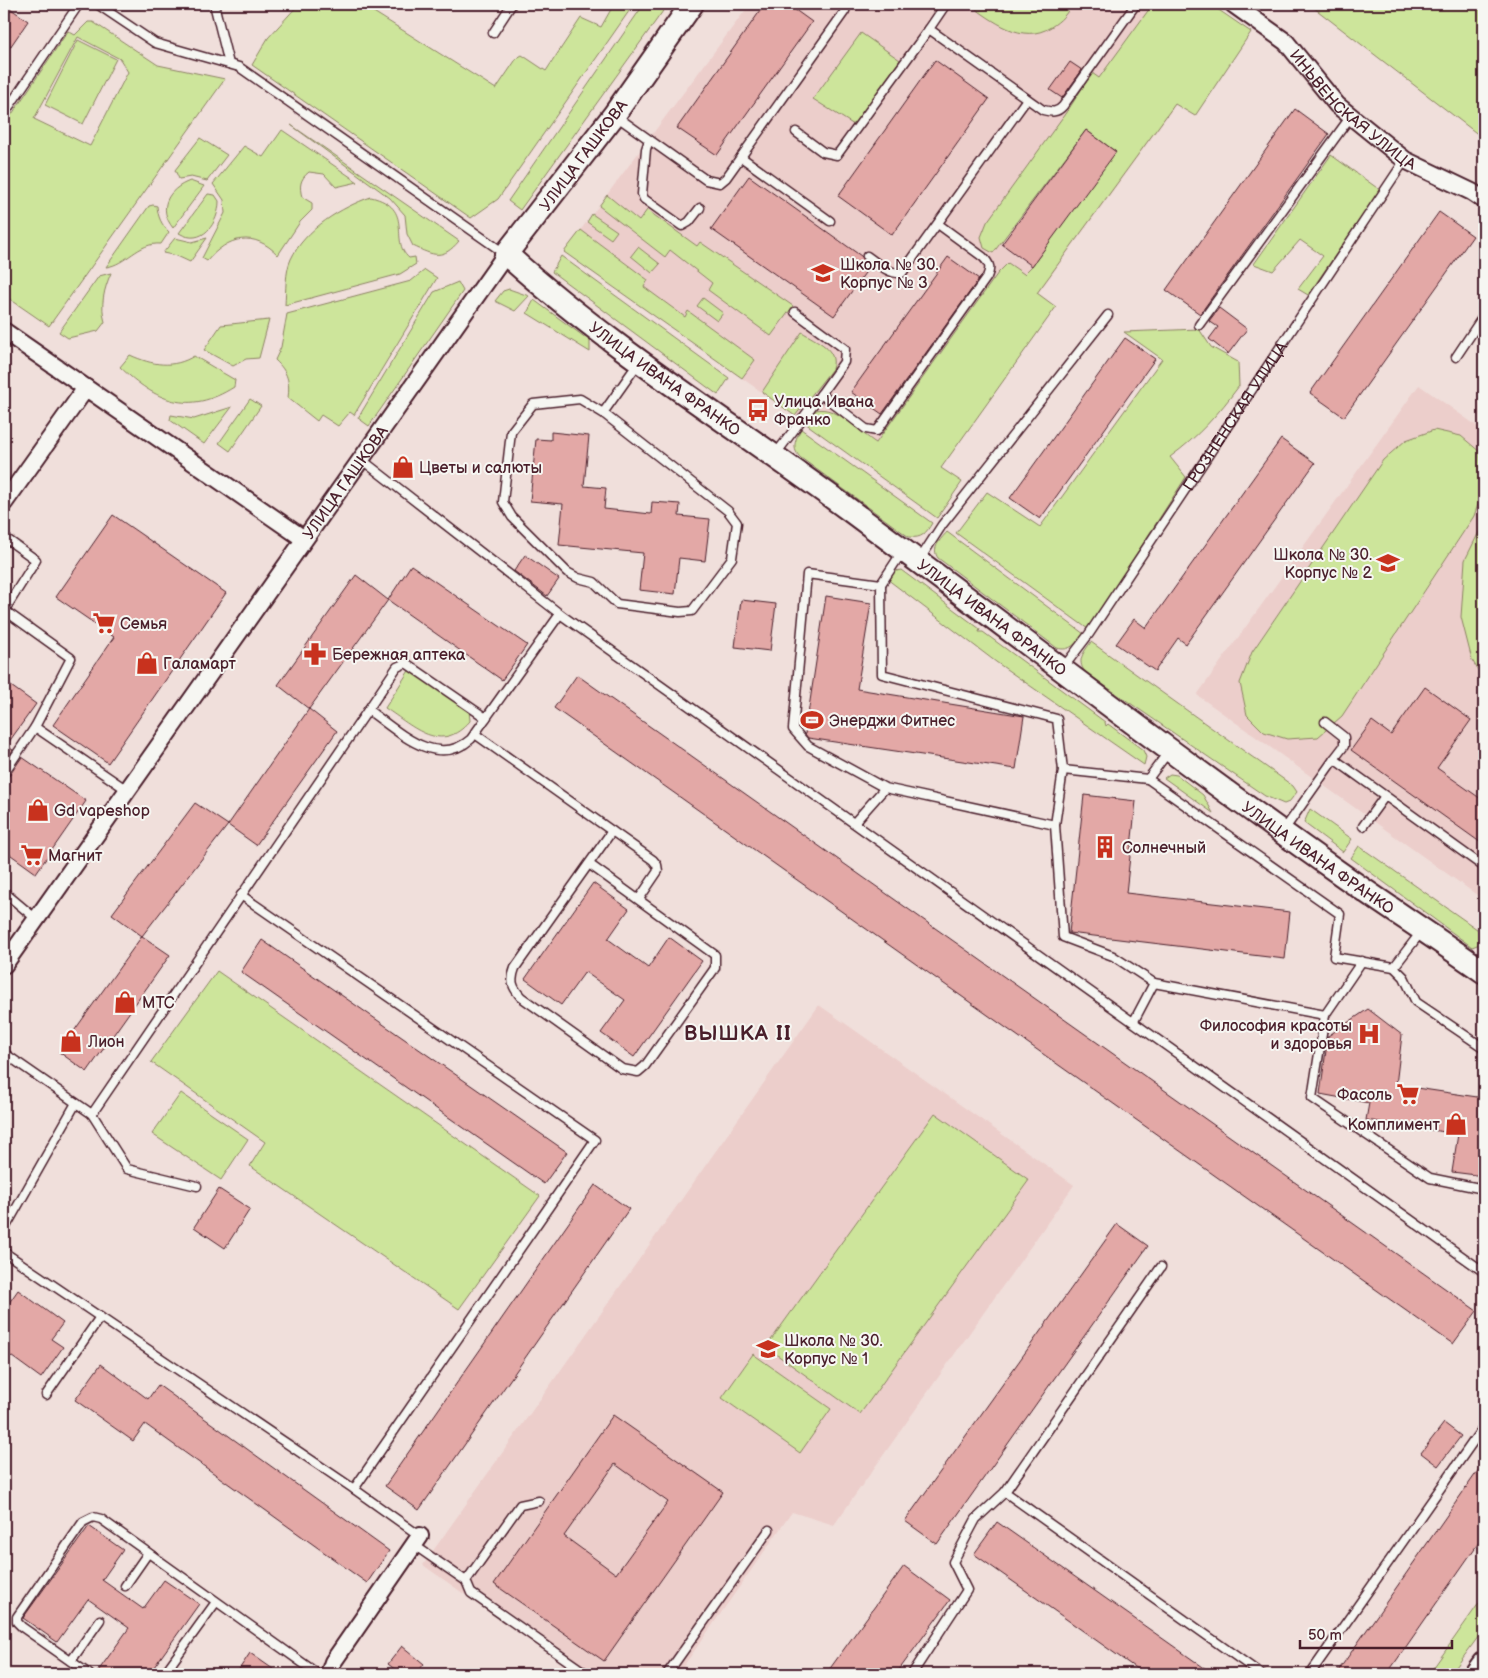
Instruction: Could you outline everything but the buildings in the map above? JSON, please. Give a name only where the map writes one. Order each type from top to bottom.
[{"type":"street","name":"УЛИЦА ГАШКОВА","points":[[4,965],[35,918],[506,254],[614,115],[692,4]]},
{"type":"street","name":"ИНЬВЕНСКАЯ УЛИЦА","points":[[1233,4],[1286,42],[1338,105],[1405,160],[1480,191]]},
{"type":"street","name":"УЛИЦА ИВАНА ФРАНКО","points":[[506,254],[540,285],[640,361],[911,556],[1282,832],[1421,931],[1481,966]]},
{"type":"street","points":[[4,331],[304,539]]},
{"type":"street","points":[[4,500],[86,388]]},
{"type":"street","points":[[329,1674],[333,1662],[417,1541]]},
{"type":"street","points":[[1476,1674],[1484,1663]]},
{"type":"lane","points":[[4,114],[79,4]]},
{"type":"lane","points":[[97,4],[155,43],[239,67],[506,254]]},
{"type":"lane","points":[[214,4],[229,64]]},
{"type":"lane","points":[[494,33],[512,4]]},
{"type":"lane","points":[[614,115],[706,180],[720,183],[726,178],[845,11],[847,4]]},
{"type":"lane","points":[[796,132],[823,152],[837,155],[946,4]]},
{"type":"lane","points":[[929,29],[1043,110],[1058,111],[1136,4]]},
{"type":"lane","points":[[867,256],[894,274],[902,273],[1027,99]]},
{"type":"lane","points":[[1199,326],[1351,116]]},
{"type":"lane","points":[[649,140],[643,173],[642,194],[644,199],[682,226],[689,222],[700,208]]},
{"type":"lane","points":[[741,157],[830,221]]},
{"type":"lane","name":"ГРОЗНЕНСКАЯ УЛИЦА","points":[[1062,670],[1089,634],[1405,160]]},
{"type":"lane","points":[[821,394],[866,429],[877,431],[987,277],[990,270],[989,263],[938,224]]},
{"type":"lane","points":[[774,457],[844,362],[845,348],[795,312]]},
{"type":"lane","points":[[1108,315],[942,525],[882,584],[882,674],[1057,719],[1063,770],[1055,825],[1063,937],[1113,956],[1154,983],[1325,1015]]},
{"type":"lane","points":[[1456,357],[1484,315]]},
{"type":"lane","points":[[603,413],[640,361]]},
{"type":"lane","points":[[580,399],[603,413],[734,516],[737,530],[732,558],[692,611],[680,612],[617,604],[594,582],[578,578],[567,572],[506,510],[503,493],[511,432],[533,404],[580,399]]},
{"type":"lane","points":[[361,459],[560,614],[1484,1272]]},
{"type":"lane","points":[[4,537],[36,560],[4,611],[71,658],[35,727],[4,773]]},
{"type":"lane","points":[[882,584],[807,574],[793,730],[808,746],[885,788],[1055,825]]},
{"type":"lane","points":[[368,710],[427,749],[442,751],[465,745],[475,734],[560,614]]},
{"type":"lane","points":[[92,1114],[397,667],[406,663],[486,718]]},
{"type":"lane","points":[[1282,832],[1344,746],[1344,737],[1325,722]]},
{"type":"lane","points":[[35,727],[127,790]]},
{"type":"lane","points":[[475,734],[657,865],[656,876],[639,899]]},
{"type":"lane","points":[[1148,779],[1170,750]]},
{"type":"lane","points":[[1334,759],[1484,867]]},
{"type":"lane","points":[[1063,770],[1148,779],[1340,914],[1334,957],[1394,966],[1404,977],[1416,1002],[1484,1048]]},
{"type":"lane","points":[[854,822],[885,788]]},
{"type":"lane","points":[[1363,826],[1385,796]]},
{"type":"lane","points":[[589,864],[710,949],[715,955],[715,968],[645,1066],[638,1072],[622,1069],[521,997],[512,987],[512,977],[515,968],[612,831]]},
{"type":"lane","points":[[4,892],[35,918]]},
{"type":"lane","points":[[242,896],[595,1140],[354,1489]]},
{"type":"lane","points":[[1394,966],[1421,931]]},
{"type":"lane","points":[[1362,961],[1325,1015],[1312,1098],[1430,1178],[1484,1189]]},
{"type":"lane","points":[[1134,1021],[1154,983]]},
{"type":"lane","points":[[4,1052],[92,1114],[127,1169],[197,1186]]},
{"type":"lane","points":[[4,1230],[76,1103]]},
{"type":"lane","points":[[4,1252],[354,1489],[466,1581],[471,1593],[587,1674]]},
{"type":"lane","points":[[912,1674],[967,1590],[953,1562],[976,1519],[1005,1492],[1162,1267]]},
{"type":"lane","points":[[46,1395],[100,1317]]},
{"type":"lane","points":[[1310,1674],[1484,1426]]},
{"type":"lane","points":[[1005,1492],[1260,1674]]},
{"type":"lane","points":[[466,1581],[520,1505],[539,1501]]},
{"type":"lane","points":[[89,1674],[18,1622],[19,1611],[88,1518],[101,1519],[318,1674]]},
{"type":"lane","points":[[667,1674],[769,1530]]},
{"type":"lane","points":[[125,1586],[148,1553]]},
{"type":"lane","points":[[164,1674],[216,1602]]},
{"type":"lane","points":[[70,1661],[100,1620]]},
{"type":"shaded area","name":"Школа № 30. Корпус № 3","points":[[750,4],[1210,4],[1251,32],[1176,104],[1038,293],[1056,307],[917,502],[564,252]]},
{"type":"shaded area","name":"Школа № 30. Корпус № 2","points":[[1419,385],[1484,431],[1484,900],[1197,695]]},
{"type":"shaded area","name":"Школа № 30. Корпус № 1","points":[[819,1005],[1074,1185],[834,1525],[792,1512],[678,1674],[578,1674],[423,1565]]},
{"type":"green space","points":[[299,4],[361,4],[496,89],[517,58],[522,55],[546,71],[581,18],[601,27],[614,4],[634,4],[498,199],[471,218],[252,65],[268,38]]},
{"type":"green space","points":[[644,4],[668,4],[520,210],[508,201]]},
{"type":"green space","points":[[969,4],[1071,4],[1066,14],[1054,25],[1040,32],[1029,33],[1008,29]]},
{"type":"green space","points":[[1143,4],[1210,4],[1251,32],[1195,116],[1175,104],[1037,293],[1056,307],[941,468],[962,482],[937,518],[805,423],[816,410],[832,412],[848,421],[876,443],[998,273],[1008,263],[1024,274],[1032,266],[1115,151],[1086,130],[993,253],[984,248],[981,237],[987,222],[1070,107],[1092,73],[1099,78],[1150,8]]},
{"type":"green space","points":[[1309,4],[1484,4],[1484,139]]},
{"type":"green space","points":[[88,22],[93,22],[158,65],[225,79],[49,326],[4,295],[4,126],[68,31],[75,35]],"holes":[[[78,37],[120,59],[128,72],[90,146],[34,119]]]},
{"type":"green space","points":[[861,33],[900,60],[854,125],[813,99]]},
{"type":"green space","points":[[78,40],[116,59],[83,124],[45,105]]},
{"type":"green space","points":[[291,125],[459,241],[443,254],[433,254],[413,246],[407,234],[405,215],[390,198]]},
{"type":"green space","points":[[282,130],[358,182],[336,187],[324,174],[309,172],[302,180],[301,189],[302,197],[312,203],[312,210],[300,222],[278,255],[260,242],[251,239],[241,239],[224,246],[207,261],[202,258],[225,213],[224,200],[213,184],[244,146],[263,157]]},
{"type":"green space","points":[[200,138],[227,155],[207,181],[191,177],[179,179],[175,170]]},
{"type":"green space","points":[[1331,155],[1380,190],[1308,295],[1298,289],[1323,256],[1300,240],[1273,271],[1254,264]]},
{"type":"green space","points":[[190,181],[204,186],[173,228],[168,221],[166,213],[167,200],[182,184]]},
{"type":"green space","points":[[208,194],[215,195],[219,201],[216,217],[208,230],[202,235],[195,237],[187,237],[179,233]]},
{"type":"green space","points":[[607,195],[639,221],[647,210],[697,246],[700,242],[793,306],[771,336],[708,290],[712,283],[670,250],[665,257],[599,206]]},
{"type":"green space","points":[[371,197],[385,202],[393,209],[397,216],[403,251],[409,258],[415,257],[416,264],[400,274],[285,305],[288,270],[297,248],[325,220]]},
{"type":"green space","points":[[149,206],[157,206],[160,220],[169,232],[161,244],[146,246],[120,262],[106,267]]},
{"type":"green space","points":[[592,214],[617,231],[611,239],[587,222]]},
{"type":"green space","points":[[581,230],[648,280],[644,287],[685,317],[688,311],[755,360],[742,378],[564,252]]},
{"type":"green space","points":[[175,238],[192,242],[207,238],[190,262],[177,256],[163,253]]},
{"type":"green space","points":[[638,247],[660,264],[652,273],[631,256]]},
{"type":"green space","points":[[561,256],[729,378],[718,395],[552,272]]},
{"type":"green space","points":[[425,270],[437,278],[354,415],[350,412],[338,426],[321,415],[317,421],[288,398],[289,387],[287,378],[283,369],[275,360],[281,347],[287,314],[411,281]]},
{"type":"green space","points":[[111,273],[104,297],[105,322],[98,331],[68,338],[59,332],[99,276]]},
{"type":"green space","points":[[458,282],[463,291],[369,426],[358,418],[434,292]]},
{"type":"green space","points":[[509,289],[529,296],[515,311],[495,301],[503,291]]},
{"type":"green space","points":[[703,298],[723,313],[717,321],[697,306]]},
{"type":"green space","points":[[534,300],[590,341],[590,352],[527,313]]},
{"type":"green space","points":[[269,320],[259,358],[246,359],[233,366],[204,350],[221,325]]},
{"type":"green space","points":[[1199,329],[1211,347],[1238,362],[1239,386],[1208,424],[1170,457],[1186,477],[1088,629],[956,533],[987,492],[1040,527],[1162,359],[1124,332]]},
{"type":"green space","points":[[802,332],[825,346],[832,356],[833,362],[832,369],[795,416],[762,392]]},
{"type":"green space","points":[[130,355],[162,364],[178,363],[194,356],[235,380],[234,387],[202,401],[173,401],[147,389],[120,367]]},
{"type":"green space","points":[[250,399],[261,406],[230,451],[219,443]]},
{"type":"green space","points":[[232,407],[204,444],[170,420],[171,415],[194,419]]},
{"type":"green space","points":[[801,429],[932,523],[928,530],[920,536],[909,537],[801,458],[796,451],[795,444]]},
{"type":"green space","points":[[1434,430],[1461,436],[1480,452],[1484,487],[1474,516],[1342,716],[1318,737],[1287,739],[1264,732],[1247,715],[1240,683],[1252,652],[1383,460],[1406,440]]},
{"type":"green space","points":[[1484,522],[1484,680],[1472,660],[1461,617],[1465,560]]},
{"type":"green space","points":[[947,532],[1084,634],[1069,648],[1057,648],[938,558],[935,551],[936,547]]},
{"type":"green space","points":[[901,570],[980,629],[979,632],[983,632],[1105,722],[1106,726],[1108,724],[1143,750],[1146,757],[1144,765],[996,662],[887,579],[892,572]]},
{"type":"green space","points":[[1091,642],[1293,786],[1297,792],[1289,802],[1284,804],[1265,796],[1085,672],[1082,668],[1081,660]]},
{"type":"green space","points":[[410,669],[469,710],[470,721],[459,731],[449,736],[438,737],[406,723],[385,708]]},
{"type":"green space","points":[[1170,774],[1177,775],[1203,795],[1213,813],[1164,778]]},
{"type":"green space","points":[[1310,809],[1352,839],[1343,852],[1304,823]]},
{"type":"green space","points":[[1359,846],[1484,934],[1480,944],[1472,947],[1351,858]]},
{"type":"green space","points":[[217,971],[540,1196],[459,1309],[250,1166],[265,1142],[151,1062]]},
{"type":"green space","points":[[181,1093],[248,1139],[221,1180],[152,1134]]},
{"type":"green space","points":[[935,1113],[1029,1180],[860,1414],[766,1347]]},
{"type":"green space","points":[[753,1354],[831,1409],[800,1453],[722,1398]]},
{"type":"green space","points":[[1484,1596],[1484,1629],[1451,1674],[1429,1674]]},
{"type":"place","name":"Школа № 30. Корпус № 3","points":[[823,273]]},
{"type":"place","name":"Улица Ивана Франко","points":[[758,410]]},
{"type":"place","name":"Цветы и салюты","points":[[403,467]]},
{"type":"place","name":"Школа № 30. Корпус № 2","points":[[1388,563]]},
{"type":"place","name":"Семья","points":[[104,623]]},
{"type":"place","name":"Бережная аптека","points":[[315,654]]},
{"type":"place","name":"Галамарт","points":[[147,663]]},
{"type":"place","name":"Энерджи Фитнес","points":[[812,720]]},
{"type":"place","name":"Gd vapeshop","points":[[38,810]]},
{"type":"place","name":"Солнечный","points":[[1105,847]]},
{"type":"place","name":"Магнит","points":[[32,855]]},
{"type":"place","name":"МТС","points":[[125,1002]]},
{"type":"place","name":"Философия красоты и здоровья","points":[[1369,1034]]},
{"type":"place","name":"Лион","points":[[71,1041]]},
{"type":"place","name":"Фасоль","points":[[1408,1094]]},
{"type":"place","name":"Комплимент","points":[[1456,1124]]},
{"type":"place","name":"Школа № 30. Корпус № 1","points":[[768,1349]]},
{"type":"district","name":"ВЫШКА II","points":[[738,1033]]}]
